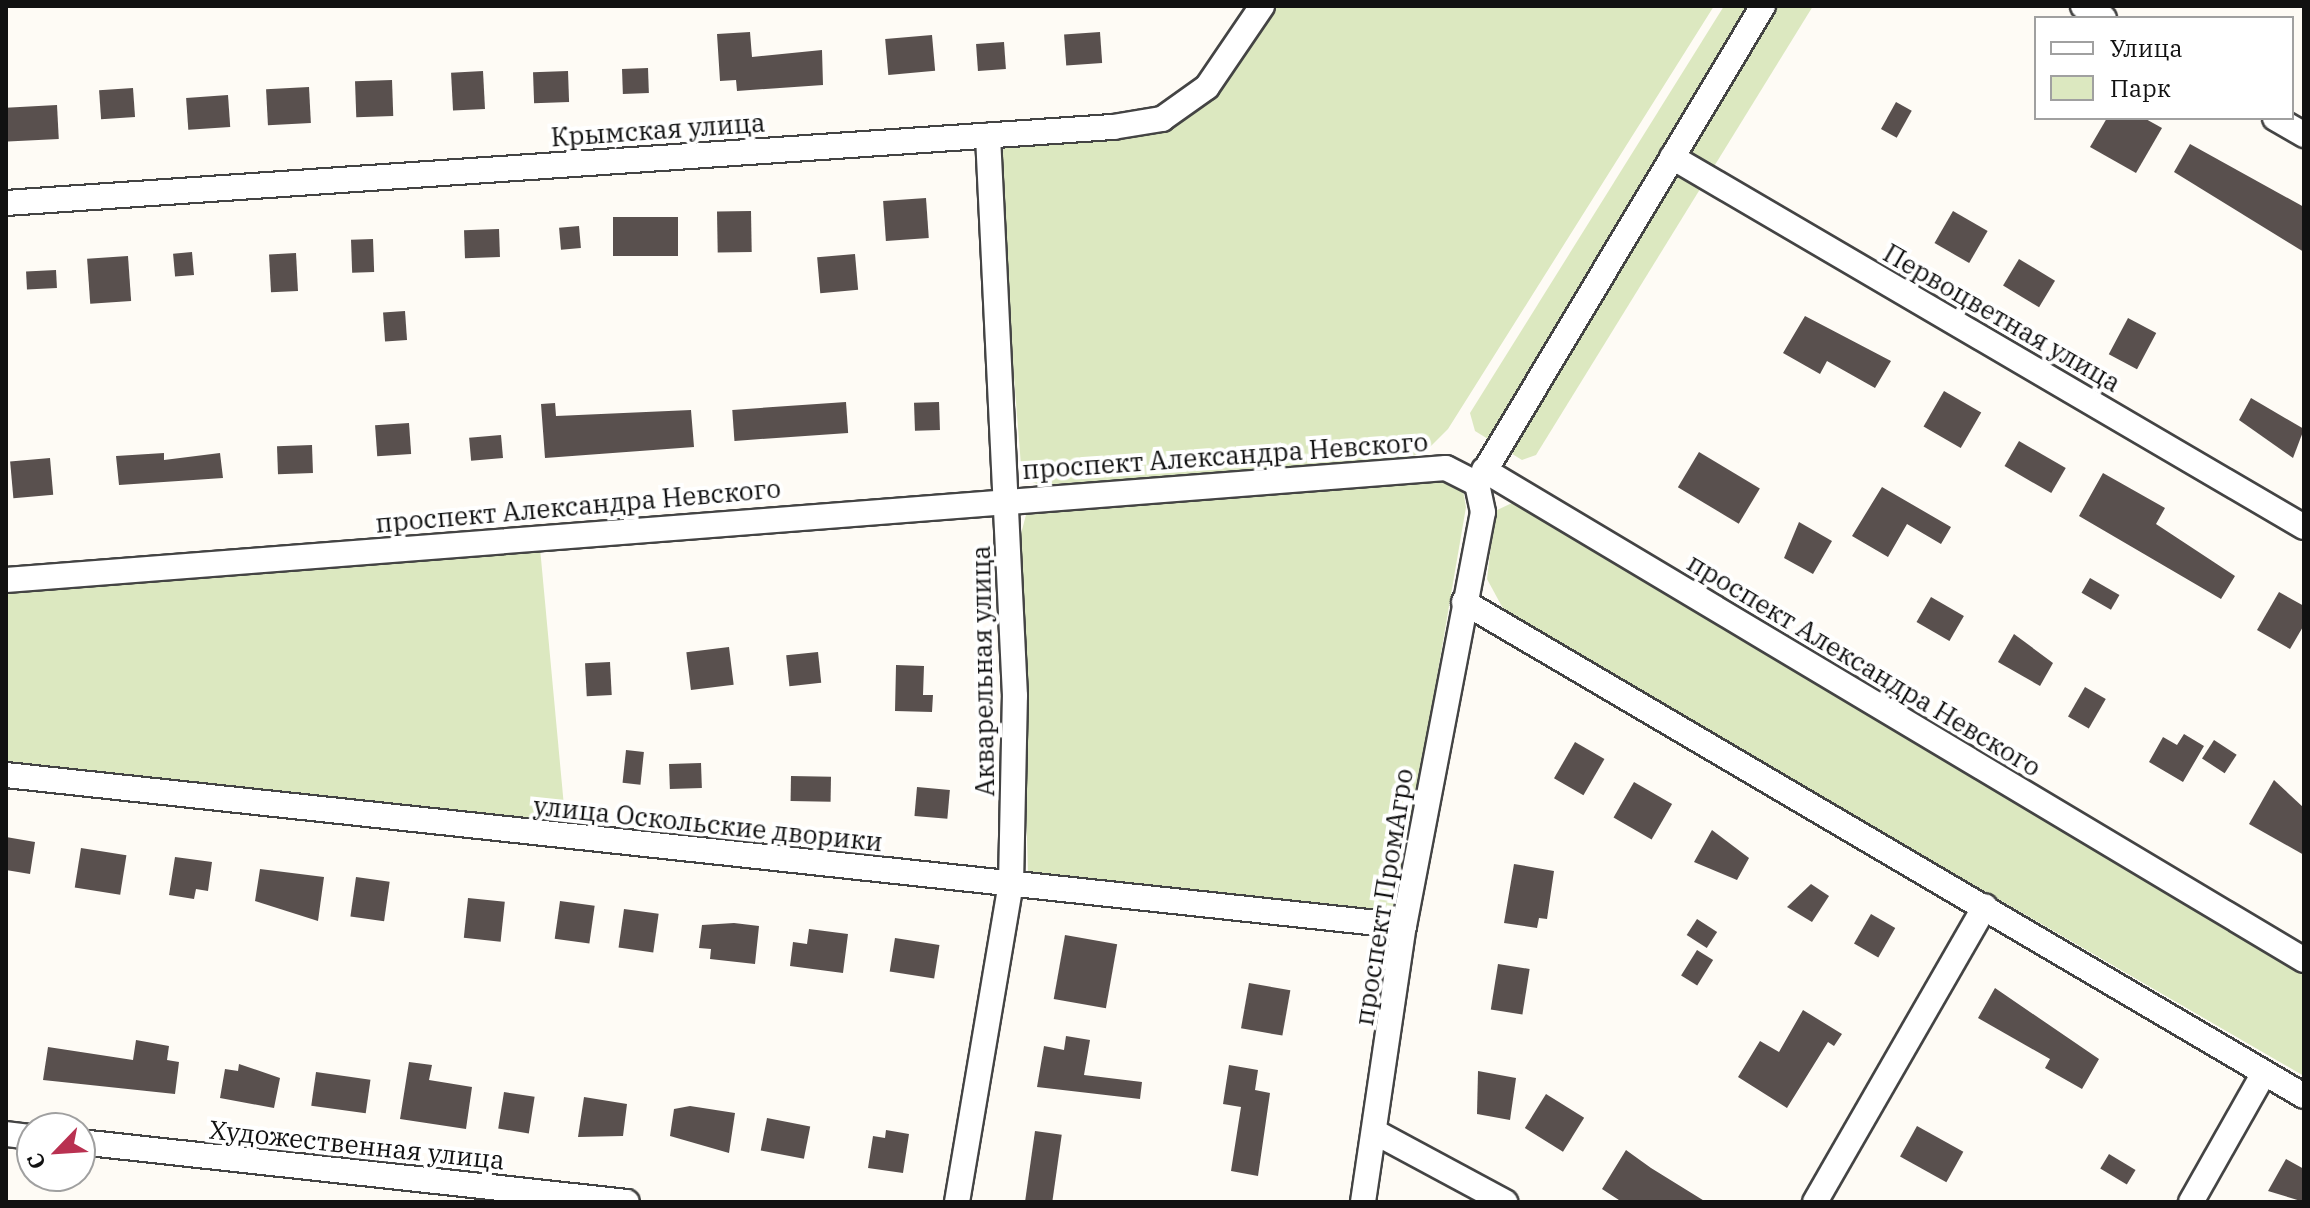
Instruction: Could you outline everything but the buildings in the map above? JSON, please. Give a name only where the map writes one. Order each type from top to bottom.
[{"type":"street","name":"Крымская улица","points":[[6,203],[988,136],[1162,119],[1207,87],[1262,6]]},
{"type":"street","points":[[1481,477],[1763,6]]},
{"type":"street","points":[[2083,6],[2100,16]]},
{"type":"street","points":[[2278,120],[2304,135]]},
{"type":"street","name":"Акварельная улица","points":[[957,1202],[1011,884],[1015,696],[1008,499],[988,136]]},
{"type":"street","name":"Первоцветная улица","points":[[1672,157],[2304,527]]},
{"type":"street","name":"проспект Александра Невского","points":[[6,580],[1008,499],[1446,468],[1481,477],[2304,960]]},
{"type":"street","name":"проспект ПромАгро","points":[[1363,1202],[1404,926],[1483,512],[1481,477]]},
{"type":"street","points":[[1464,602],[2304,1096]]},
{"type":"street","name":"улица Оскольские дворики","points":[[6,775],[1404,926]]},
{"type":"street","points":[[1815,1202],[1985,906]]},
{"type":"street","points":[[2191,1202],[2264,1073]]},
{"type":"street","points":[[1375,1132],[1505,1202]]},
{"type":"street","name":"Художественная улица","points":[[96,1144],[627,1202]]},
{"type":"green space","points":[[1271,6],[1714,6],[1448,429],[1425,452],[1396,461],[1040,485],[1022,478],[997,163],[1005,146],[1152,129]]},
{"type":"green space","points":[[1724,6],[1813,6],[1536,455],[1522,460],[1475,431],[1470,413]]},
{"type":"green space","points":[[1440,476],[1463,490],[1466,507],[1397,910],[1385,915],[1028,872],[1018,545],[1026,515]]},
{"type":"green space","points":[[1512,503],[2304,969],[2304,1076],[1506,614],[1487,579],[1495,511]]},
{"type":"green space","points":[[540,548],[566,828],[6,766],[6,591]]}]
